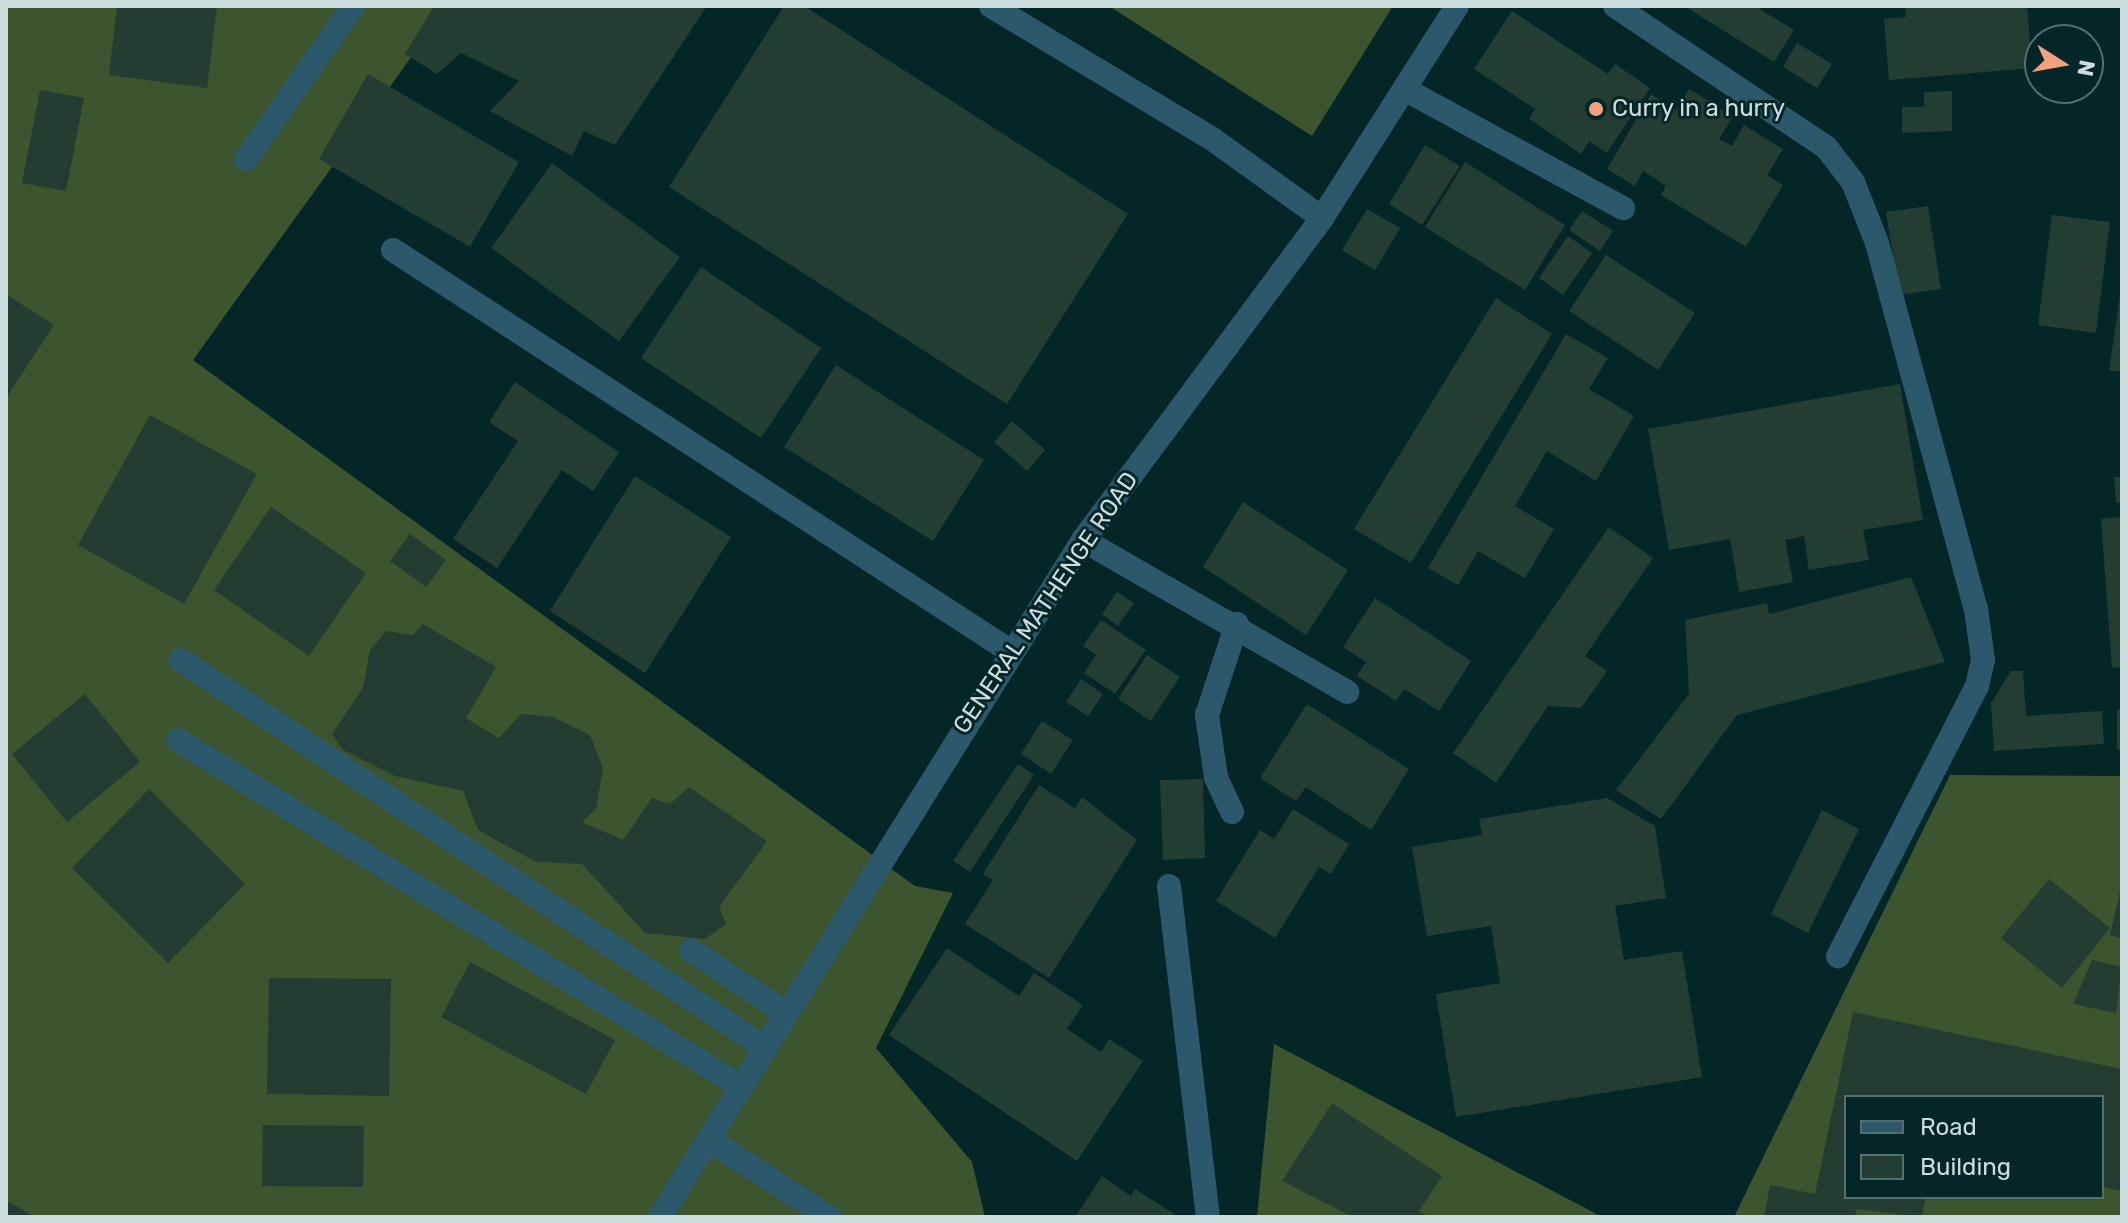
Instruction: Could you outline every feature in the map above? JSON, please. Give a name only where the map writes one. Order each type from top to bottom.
[{"type":"street","points":[[246,159],[353,6]]},
{"type":"street","points":[[991,6],[1211,138],[1322,218]]},
{"type":"street","name":"GENERAL MATHENGE ROAD","points":[[660,1217],[767,1049],[1010,651],[1083,540],[1322,218],[1408,91],[1457,6]]},
{"type":"street","points":[[1615,6],[1826,147],[1853,182],[1877,243],[1976,609],[1983,660],[1977,686],[1838,956]]},
{"type":"street","points":[[1408,91],[1623,208]]},
{"type":"street","points":[[393,250],[1010,651]]},
{"type":"street","points":[[1083,540],[1237,624],[1347,692]]},
{"type":"street","points":[[1232,812],[1216,777],[1207,715],[1237,624]]},
{"type":"street","points":[[181,660],[767,1049]]},
{"type":"street","points":[[178,740],[742,1087]]},
{"type":"street","points":[[1169,886],[1208,1217]]},
{"type":"street","points":[[691,950],[787,1014]]},
{"type":"street","points":[[709,1140],[829,1217]]},
{"type":"green space","points":[[6,6],[448,6],[193,360],[915,886],[953,893],[876,1048],[972,1162],[985,1217],[6,1217]]},
{"type":"green space","points":[[1109,6],[1393,6],[1312,136]]},
{"type":"green space","points":[[1950,775],[2122,776],[2122,1217],[1734,1217]]},
{"type":"green space","points":[[1274,1044],[1602,1217],[1257,1217]]},
{"type":"building","points":[[117,6],[217,6],[207,88],[109,75]]},
{"type":"building","points":[[434,6],[707,6],[615,145],[584,131],[572,156],[490,111],[519,81],[461,53],[437,74],[405,54]]},
{"type":"building","points":[[784,6],[804,6],[1128,214],[1007,404],[669,187]]},
{"type":"building","points":[[1684,6],[1755,6],[1794,30],[1774,62]]},
{"type":"building","points":[[1905,6],[2027,6],[2024,69],[1889,80],[1884,19],[1906,17]]},
{"type":"building","points":[[1512,11],[1608,74],[1615,64],[1650,88],[1607,153],[1589,141],[1581,154],[1529,119],[1535,109],[1474,69]]},
{"type":"building","points":[[1797,43],[1832,64],[1817,88],[1783,67]]},
{"type":"building","points":[[368,74],[519,162],[470,247],[319,159]]},
{"type":"building","points":[[1689,89],[1733,116],[1719,139],[1732,146],[1744,125],[1783,149],[1767,175],[1783,185],[1746,247],[1661,195],[1666,186],[1643,171],[1635,186],[1607,169],[1651,94],[1676,110]]},
{"type":"building","points":[[40,90],[84,98],[66,191],[22,183]]},
{"type":"building","points":[[1952,91],[1952,131],[1902,133],[1902,107],[1924,107],[1924,92]]},
{"type":"building","points":[[1425,145],[1460,166],[1422,225],[1389,204]]},
{"type":"building","points":[[1465,162],[1565,225],[1525,290],[1425,227]]},
{"type":"building","points":[[552,163],[680,257],[619,341],[491,248]]},
{"type":"building","points":[[1928,206],[1941,289],[1899,295],[1886,212]]},
{"type":"building","points":[[1367,209],[1400,228],[1375,270],[1342,250]]},
{"type":"building","points":[[1582,211],[1613,231],[1600,251],[1569,230]]},
{"type":"building","points":[[2052,215],[2110,222],[2096,333],[2038,325]]},
{"type":"building","points":[[1568,236],[1592,253],[1563,295],[1539,278]]},
{"type":"building","points":[[1606,255],[1695,313],[1658,370],[1569,311]]},
{"type":"building","points":[[701,267],[821,348],[761,438],[641,358]]},
{"type":"building","points":[[6,294],[54,325],[6,398]]},
{"type":"building","points":[[2122,295],[2122,372],[2109,370]]},
{"type":"building","points":[[1496,298],[1552,334],[1411,563],[1354,529]]},
{"type":"building","points":[[1566,334],[1608,358],[1589,389],[1634,416],[1596,481],[1547,451],[1515,506],[1554,529],[1525,578],[1478,551],[1458,585],[1428,568]]},
{"type":"building","points":[[836,365],[984,460],[933,541],[784,447]]},
{"type":"building","points":[[515,382],[619,452],[593,491],[562,470],[497,568],[453,539],[518,441],[489,422]]},
{"type":"building","points":[[1900,384],[1923,520],[1863,530],[1869,560],[1809,570],[1804,536],[1785,540],[1793,582],[1739,592],[1730,539],[1669,550],[1648,429]]},
{"type":"building","points":[[150,415],[257,474],[184,604],[78,545]]},
{"type":"building","points":[[1012,421],[1045,450],[1027,471],[994,442]]},
{"type":"building","points":[[635,476],[731,537],[645,673],[550,611]]},
{"type":"building","points":[[2114,477],[2122,477],[2122,503],[2116,503]]},
{"type":"building","points":[[1243,502],[1348,570],[1306,635],[1203,567]]},
{"type":"building","points":[[271,507],[366,573],[309,656],[214,590]]},
{"type":"building","points":[[2122,517],[2122,667],[2112,668],[2101,519]]},
{"type":"building","points":[[1609,527],[1653,558],[1585,656],[1607,671],[1581,708],[1548,706],[1496,783],[1453,753]]},
{"type":"building","points":[[410,534],[446,560],[426,587],[390,561]]},
{"type":"building","points":[[1911,577],[1945,662],[1737,715],[1661,819],[1616,790],[1689,694],[1685,620],[1767,603],[1769,614]]},
{"type":"building","points":[[1117,592],[1134,603],[1118,626],[1102,614]]},
{"type":"building","points":[[1375,598],[1471,661],[1439,711],[1404,689],[1396,701],[1357,676],[1366,662],[1343,647]]},
{"type":"building","points":[[1101,620],[1146,650],[1115,694],[1084,673],[1096,655],[1083,646]]},
{"type":"building","points":[[423,624],[496,667],[466,718],[499,738],[521,714],[553,717],[590,735],[603,768],[596,809],[582,822],[623,840],[652,798],[670,804],[689,787],[767,841],[719,907],[726,924],[705,939],[645,933],[582,864],[536,862],[478,830],[463,791],[395,776],[343,750],[332,734],[363,688],[370,650],[386,631],[413,635]]},
{"type":"building","points":[[1147,655],[1180,677],[1151,721],[1118,699]]},
{"type":"building","points":[[2011,671],[2023,671],[2026,716],[2102,711],[2104,744],[1994,751],[1991,703]]},
{"type":"building","points":[[1081,679],[1103,694],[1088,716],[1066,702]]},
{"type":"building","points":[[85,694],[140,762],[67,822],[12,754]]},
{"type":"building","points":[[1307,704],[1409,769],[1371,830],[1306,787],[1296,801],[1260,778]]},
{"type":"building","points":[[2117,709],[2122,709],[2122,750],[2117,750]]},
{"type":"building","points":[[1042,721],[1073,740],[1051,774],[1021,754]]},
{"type":"building","points":[[1018,764],[1034,775],[970,872],[953,861]]},
{"type":"building","points":[[1203,779],[1205,858],[1163,860],[1160,780]]},
{"type":"building","points":[[1039,785],[1075,808],[1082,797],[1137,840],[1049,978],[965,924],[993,880],[983,874]]},
{"type":"building","points":[[149,789],[245,884],[168,963],[72,868]]},
{"type":"building","points":[[1607,798],[1655,826],[1666,898],[1615,906],[1624,960],[1682,951],[1702,1077],[1456,1117],[1436,994],[1500,983],[1491,926],[1427,936],[1412,847],[1482,835],[1479,819]]},
{"type":"building","points":[[1293,809],[1349,844],[1331,874],[1319,867],[1275,938],[1216,901],[1260,830],[1274,839]]},
{"type":"building","points":[[1822,810],[1859,829],[1808,933],[1771,914]]},
{"type":"building","points":[[2049,879],[2110,928],[2062,988],[2001,938]]},
{"type":"building","points":[[2122,888],[2122,938],[2110,935]]},
{"type":"building","points":[[947,948],[1019,996],[1034,973],[1083,1005],[1067,1029],[1101,1052],[1109,1039],[1143,1061],[1077,1161],[889,1035]]},
{"type":"building","points":[[2092,960],[2122,967],[2116,1013],[2073,1004]]},
{"type":"building","points":[[470,962],[615,1040],[586,1094],[441,1017]]},
{"type":"building","points":[[269,978],[391,979],[389,1096],[267,1094]]},
{"type":"building","points":[[1853,1012],[2122,1069],[2122,1191],[2104,1187],[2104,1095],[1844,1095],[1844,1199],[1926,1199],[1922,1217],[1857,1209],[1855,1217],[1764,1217],[1770,1185],[1815,1194]]},
{"type":"building","points":[[1332,1103],[1442,1176],[1419,1211],[1428,1217],[1353,1217],[1282,1181]]},
{"type":"building","points":[[263,1125],[364,1126],[363,1187],[262,1186]]},
{"type":"building","points":[[1102,1176],[1131,1196],[1135,1189],[1179,1217],[1075,1217]]},
{"type":"building","points":[[6,1200],[35,1217],[6,1217]]},
{"type":"place","name":"Curry in a hurry","points":[[1596,109]]}]
